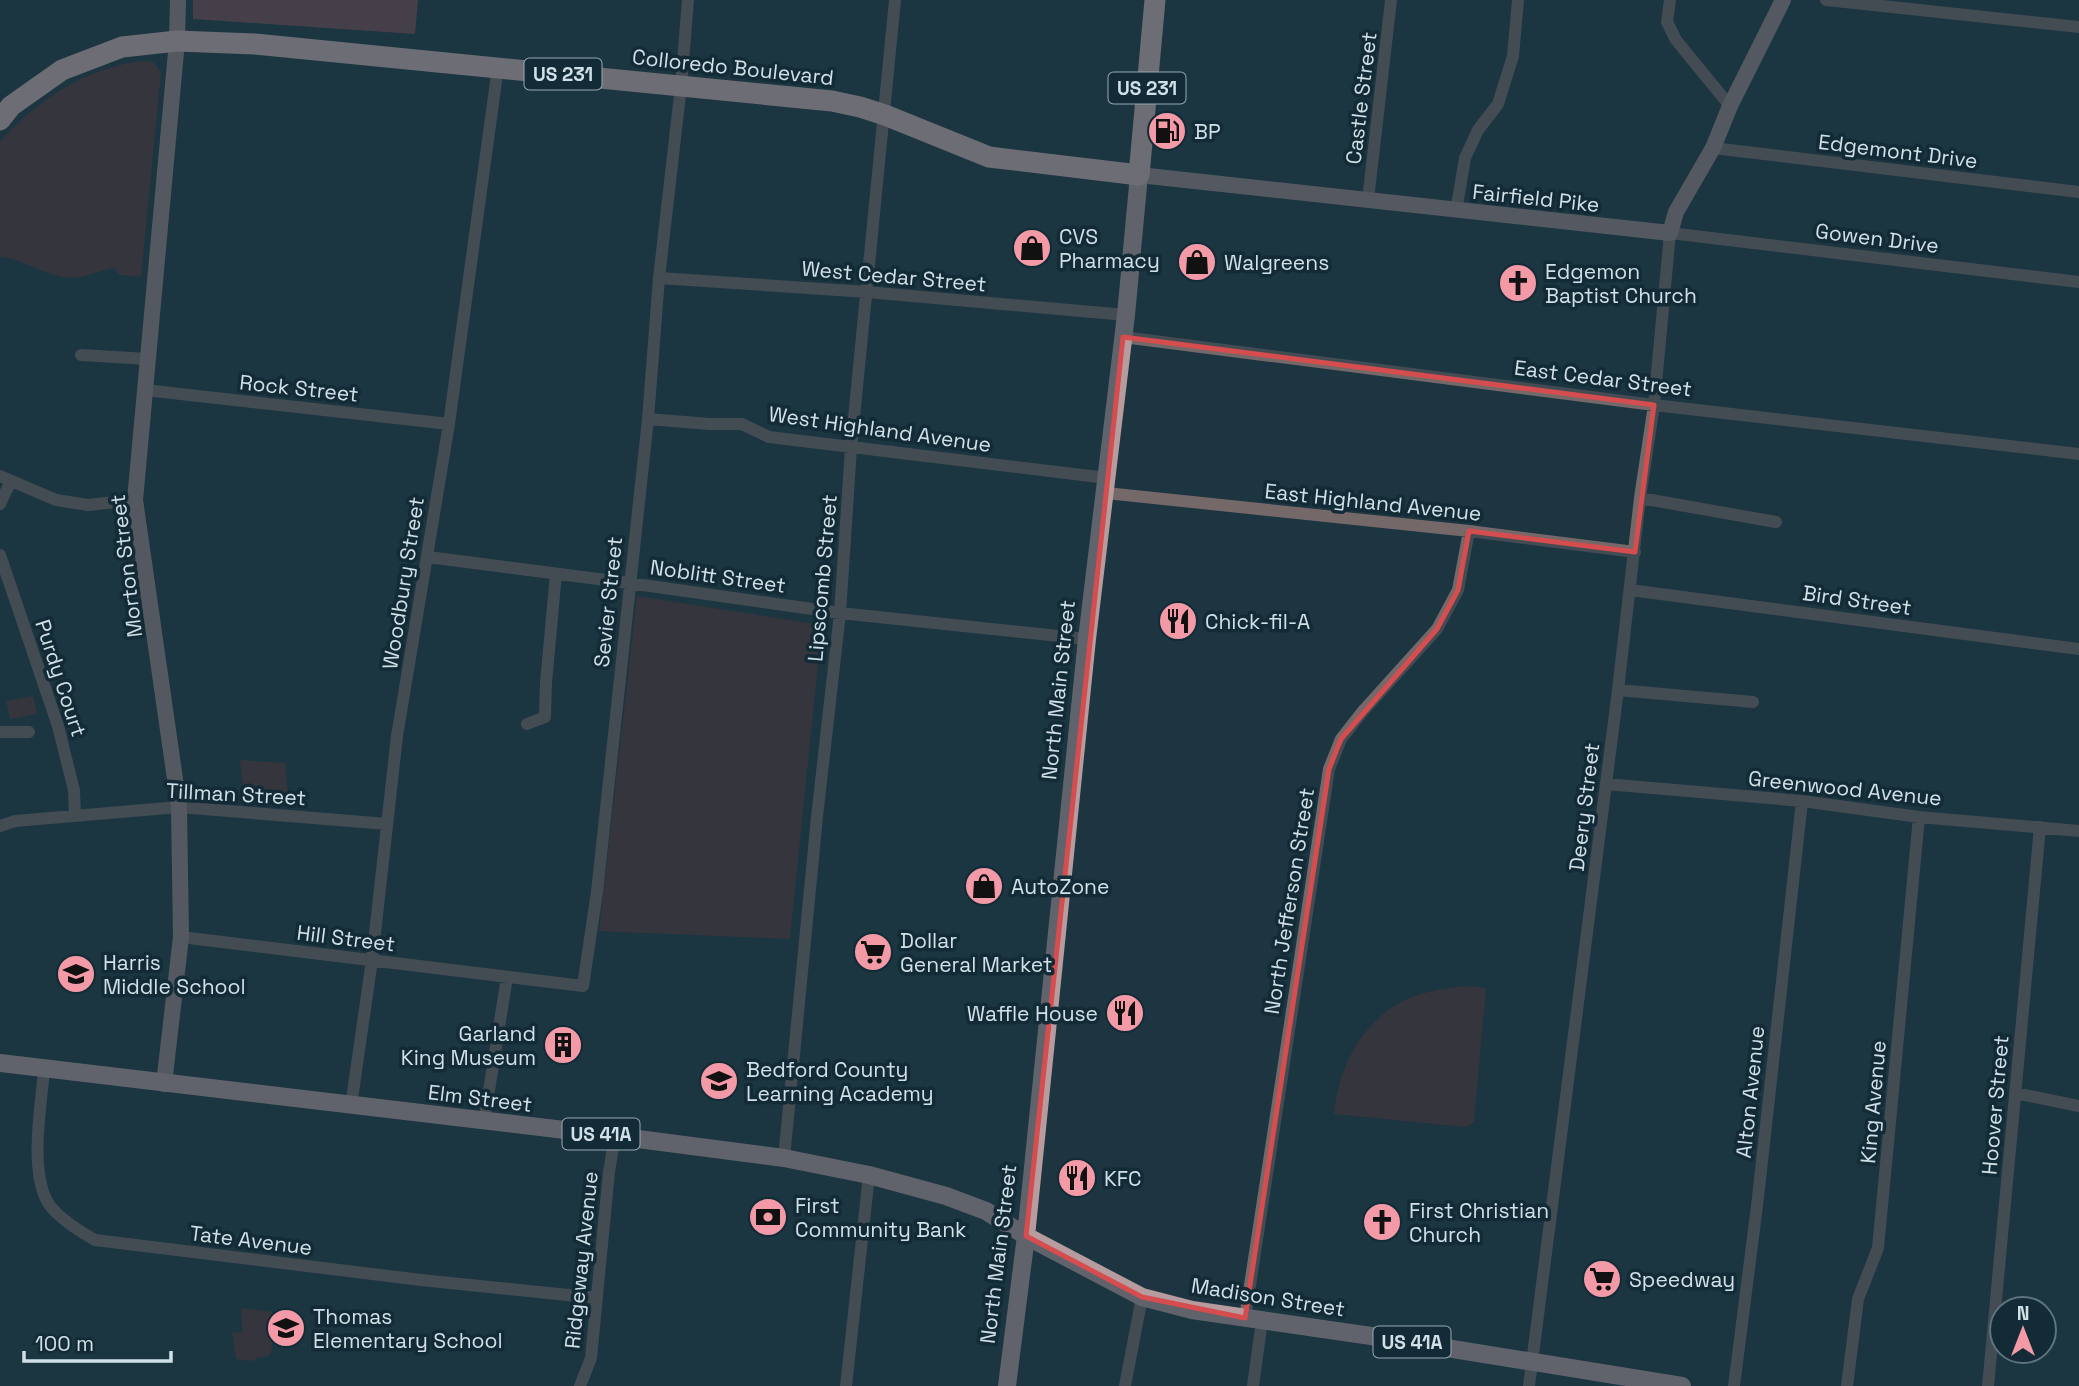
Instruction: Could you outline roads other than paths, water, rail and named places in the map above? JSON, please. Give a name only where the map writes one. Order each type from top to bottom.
[{"type":"highway","name":"North Main Street","points":[[1139,175],[1155,0]]},
{"type":"highway","name":"Colloredo Boulevard","points":[[0,120],[10,106],[62,70],[122,47],[177,41],[255,44],[832,101],[885,115],[989,157],[1139,175]]},
{"type":"main road","name":"North Main Street","points":[[1007,1386],[1026,1237],[1087,639],[1107,486],[1139,175]]},
{"type":"main road","name":"Elm Street","points":[[0,1063],[784,1158],[869,1175],[946,1196],[986,1211],[1026,1237]]},
{"type":"main road","name":"Madison Street","points":[[1026,1237],[1142,1297],[1192,1310],[1682,1386]]},
{"type":"street","name":"Morton Street","points":[[164,1084],[181,937],[179,807],[135,500],[177,41],[178,0]]},
{"type":"street","name":"Sevier Street","points":[[507,977],[583,986],[597,892],[648,419],[659,278],[688,0]]},
{"type":"street","name":"Lipscomb Street","points":[[784,1158],[840,613],[851,448],[895,0]]},
{"type":"street","name":"Castle Street","points":[[1368,200],[1391,0]]},
{"type":"street","points":[[1456,211],[1465,158],[1478,131],[1498,104],[1513,56],[1518,0]]},
{"type":"street","points":[[1670,0],[1667,22],[1676,40],[1730,106]]},
{"type":"street","points":[[1670,233],[1676,212],[1713,148],[1730,106],[1783,0]]},
{"type":"street","points":[[1826,0],[2079,27]]},
{"type":"street","name":"Woodbury Street","points":[[351,1106],[372,960],[397,736],[449,424],[498,67]]},
{"type":"street","name":"Edgemont Drive","points":[[1713,148],[2079,192]]},
{"type":"street","name":"Fairfield Pike","points":[[1139,175],[1670,233]]},
{"type":"street","name":"Gowen Drive","points":[[1670,233],[2079,282]]},
{"type":"street","name":"Deery Street","points":[[1529,1386],[1640,498],[1654,405],[1670,233]]},
{"type":"street","name":"West Cedar Street","points":[[659,278],[867,292],[1126,316]]},
{"type":"street","name":"East Cedar Street","points":[[1123,337],[1654,405],[2079,454]]},
{"type":"street","points":[[81,355],[147,359]]},
{"type":"street","name":"Rock Street","points":[[145,390],[449,424]]},
{"type":"street","name":"West Highland Avenue","points":[[648,419],[741,424],[769,437],[1107,486]]},
{"type":"street","points":[[0,504],[6,478],[56,500],[88,505],[135,500]]},
{"type":"street","name":"East Highland Avenue","points":[[1107,486],[1635,552]]},
{"type":"street","points":[[1640,498],[1776,522]]},
{"type":"street","name":"North Jefferson Street","points":[[1253,1386],[1254,1319],[1329,769],[1341,739],[1437,629],[1458,590],[1469,531]]},
{"type":"street","name":"Purdy Court","points":[[0,555],[62,739],[74,790],[75,815]]},
{"type":"street","name":"Noblitt Street","points":[[428,557],[840,613],[1087,639]]},
{"type":"street","points":[[527,724],[545,716],[556,574]]},
{"type":"street","name":"Bird Street","points":[[1630,590],[2079,649]]},
{"type":"street","points":[[1618,690],[1753,702]]},
{"type":"street","points":[[0,732],[29,732]]},
{"type":"street","name":"Greenwood Avenue","points":[[1606,784],[1802,801],[1919,817],[2079,831]]},
{"type":"street","name":"Alton Avenue","points":[[1734,1386],[1802,801]]},
{"type":"street","name":"Tillman Street","points":[[0,826],[15,821],[179,807],[387,824]]},
{"type":"street","name":"King Avenue","points":[[1847,1386],[1858,1299],[1878,1248],[1919,817]]},
{"type":"street","name":"Hoover Street","points":[[1988,1386],[2040,827]]},
{"type":"street","name":"Hill Street","points":[[181,937],[507,977]]},
{"type":"street","points":[[484,1122],[507,977]]},
{"type":"street","name":"Tate Avenue","points":[[44,1070],[38,1177],[47,1201],[74,1228],[95,1240],[421,1280],[597,1298]]},
{"type":"street","points":[[2015,1093],[2079,1106]]},
{"type":"street","name":"Ridgeway Avenue","points":[[580,1386],[591,1358],[615,1136]]},
{"type":"street","points":[[846,1386],[869,1175]]},
{"type":"street","points":[[1125,1386],[1142,1297]]},
{"type":"place","name":"BP","points":[[1167,131]]},
{"type":"place","name":"CVS Pharmacy","points":[[1032,248]]},
{"type":"place","name":"Walgreens","points":[[1197,262]]},
{"type":"place","name":"Edgemon Baptist Church","points":[[1518,283]]},
{"type":"place","name":"Chick-fil-A","points":[[1178,621]]},
{"type":"place","name":"AutoZone","points":[[984,886]]},
{"type":"place","name":"Dollar General Market","points":[[873,952]]},
{"type":"place","name":"Harris Middle School","points":[[76,974]]},
{"type":"place","name":"Waffle House","points":[[1125,1013]]},
{"type":"place","name":"Garland King Museum","points":[[563,1045]]},
{"type":"place","name":"Bedford County Learning Academy","points":[[719,1081]]},
{"type":"place","name":"KFC","points":[[1077,1178]]},
{"type":"place","name":"First Community Bank","points":[[768,1217]]},
{"type":"place","name":"First Christian Church","points":[[1382,1222]]},
{"type":"place","name":"Speedway","points":[[1602,1279]]},
{"type":"place","name":"Thomas Elementary School","points":[[286,1328]]}]
